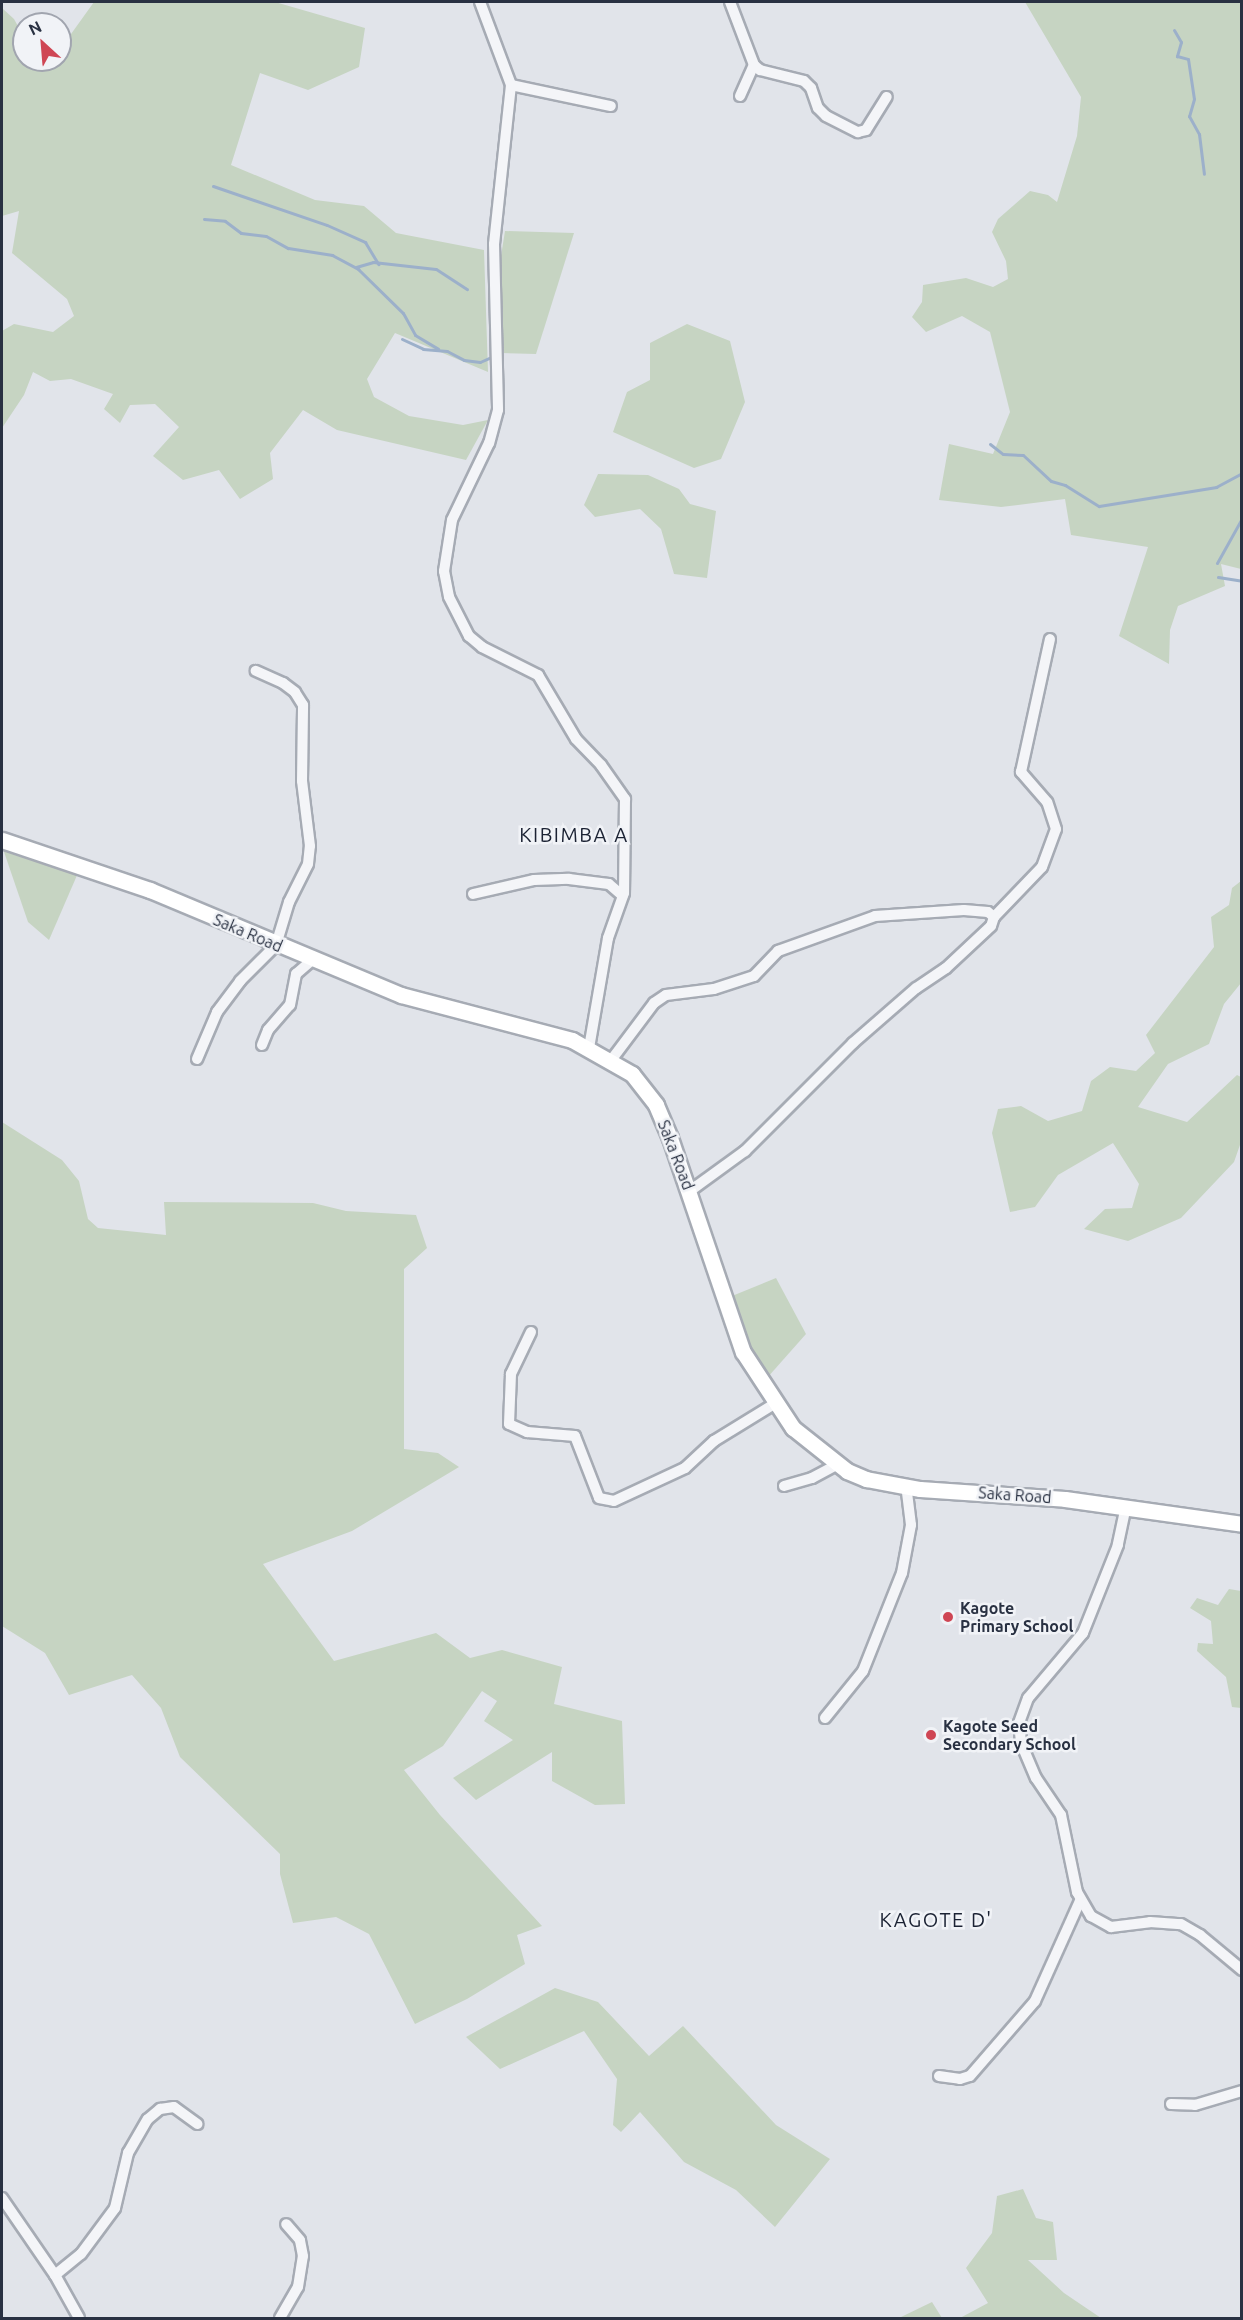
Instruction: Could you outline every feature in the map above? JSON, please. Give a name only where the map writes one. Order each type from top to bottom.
[{"type":"main road","name":"Saka Road","points":[[2,840],[150,890],[312,960],[435,1006],[559,1036],[612,1059],[642,1084],[656,1105],[690,1191],[743,1352],[800,1435],[838,1464],[860,1477],[906,1486],[1126,1506],[1242,1524]]},
{"type":"street","points":[[480,2],[511,85],[494,244],[498,410],[489,443],[452,520],[444,571],[448,597],[469,636],[482,647],[538,675],[576,739],[602,765],[625,799],[627,847],[623,896],[608,938],[589,1048]]},
{"type":"street","points":[[730,2],[754,65],[760,70],[804,81],[811,88],[818,108],[858,132],[871,126],[887,97]]},
{"type":"street","points":[[740,96],[754,65]]},
{"type":"street","points":[[511,85],[612,106]]},
{"type":"street","points":[[690,1191],[745,1151],[853,1042],[924,982],[946,968],[991,926],[994,917],[1042,867],[1056,829],[1047,802],[1021,772],[1050,639]]},
{"type":"street","points":[[197,1059],[217,1012],[240,981],[276,945],[289,902],[309,864],[310,846],[302,781],[303,705],[295,692],[283,683],[256,671]]},
{"type":"street","points":[[473,894],[534,880],[569,879],[609,884],[623,896]]},
{"type":"street","points":[[612,1059],[654,1003],[666,995],[714,989],[754,976],[778,951],[875,916],[964,910],[988,912],[994,917]]},
{"type":"street","points":[[262,1045],[268,1030],[290,1005],[296,974],[312,960]]},
{"type":"street","points":[[531,1332],[512,1374],[509,1424],[527,1432],[575,1436],[599,1498],[614,1501],[685,1468],[714,1441],[776,1403]]},
{"type":"street","points":[[784,1486],[812,1478],[838,1464]]},
{"type":"street","points":[[825,1718],[863,1671],[902,1573],[911,1525],[906,1486]]},
{"type":"street","points":[[1126,1506],[1118,1545],[1083,1633],[1028,1698],[1019,1723],[1021,1743],[1036,1778],[1066,1830],[1080,1901],[1091,1916],[1111,1927],[1150,1922],[1181,1924],[1200,1935],[1242,1970]]},
{"type":"street","points":[[939,2076],[960,2079],[970,2076],[1035,2001],[1080,1901]]},
{"type":"street","points":[[1172,2103],[1195,2105],[1242,2091]]},
{"type":"street","points":[[55,2275],[81,2254],[115,2208],[128,2153],[148,2119],[160,2109],[174,2107],[197,2124]]},
{"type":"street","points":[[2,2198],[55,2275],[79,2319]]},
{"type":"street","points":[[280,2319],[298,2287],[303,2263],[300,2240],[286,2224]]},
{"type":"green space","points":[[94,2],[275,2],[365,28],[359,67],[308,90],[260,73],[231,165],[315,200],[364,206],[396,233],[484,250],[488,372],[395,333],[367,379],[374,397],[409,416],[463,425],[488,420],[466,460],[337,430],[303,410],[270,453],[273,479],[240,499],[219,470],[183,480],[153,456],[179,427],[155,404],[130,405],[120,423],[104,409],[113,394],[71,379],[50,381],[33,372],[24,395],[2,428],[2,331],[14,324],[53,332],[74,316],[67,299],[12,253],[19,211],[2,216],[2,8],[12,17],[12,72],[72,72],[72,33]]},
{"type":"green space","points":[[1025,2],[1241,2],[1241,569],[1221,564],[1225,586],[1178,606],[1170,630],[1169,664],[1119,636],[1148,547],[1071,535],[1065,499],[1001,507],[939,500],[949,444],[993,454],[1010,412],[990,332],[962,316],[926,332],[912,317],[922,302],[923,285],[966,278],[993,287],[1008,279],[1006,261],[992,232],[998,219],[1030,191],[1048,195],[1057,202],[1077,136],[1081,97]]},
{"type":"green space","points":[[505,231],[574,233],[536,354],[501,353],[501,256]]},
{"type":"green space","points":[[687,324],[730,341],[745,402],[721,459],[694,468],[613,432],[627,392],[650,380],[650,343]]},
{"type":"green space","points":[[598,474],[648,475],[679,489],[690,504],[716,511],[707,578],[674,574],[661,529],[640,509],[595,517],[584,505]]},
{"type":"green space","points":[[2,846],[78,873],[49,940],[28,922]]},
{"type":"green space","points":[[1241,881],[1241,983],[1224,1004],[1209,1044],[1168,1064],[1138,1107],[1187,1122],[1237,1075],[1241,1077],[1241,1142],[1234,1162],[1181,1218],[1128,1241],[1084,1229],[1105,1209],[1132,1208],[1139,1184],[1113,1143],[1058,1175],[1035,1207],[1010,1212],[992,1133],[998,1109],[1021,1106],[1048,1121],[1082,1111],[1091,1081],[1110,1067],[1136,1071],[1155,1053],[1146,1035],[1214,947],[1211,917],[1229,905],[1232,888]]},
{"type":"green space","points":[[2,1122],[62,1160],[79,1181],[88,1219],[98,1228],[166,1235],[164,1202],[313,1203],[346,1211],[416,1215],[427,1248],[404,1269],[404,1449],[438,1453],[459,1467],[352,1531],[263,1564],[334,1661],[436,1633],[470,1658],[502,1650],[562,1667],[554,1704],[622,1721],[625,1804],[595,1805],[552,1781],[552,1752],[476,1800],[453,1778],[513,1740],[484,1721],[497,1701],[482,1691],[443,1746],[404,1770],[440,1815],[542,1926],[517,1935],[525,1964],[467,1999],[415,2024],[369,1934],[336,1917],[293,1923],[280,1874],[280,1854],[180,1757],[161,1708],[132,1675],[69,1695],[45,1653],[2,1626]]},
{"type":"green space","points":[[776,1278],[806,1334],[767,1378],[752,1353],[732,1296]]},
{"type":"green space","points":[[1229,1589],[1241,1591],[1241,1708],[1232,1707],[1226,1677],[1197,1651],[1198,1643],[1213,1644],[1211,1621],[1190,1608],[1197,1598],[1218,1605]]},
{"type":"green space","points":[[555,1988],[598,2002],[649,2056],[683,2026],[776,2125],[830,2159],[775,2227],[736,2190],[684,2162],[640,2112],[621,2132],[613,2125],[617,2079],[584,2031],[500,2069],[466,2037]]},
{"type":"green space","points":[[1023,2189],[1036,2218],[1053,2222],[1057,2260],[1028,2260],[1064,2293],[1101,2318],[960,2318],[988,2303],[966,2268],[992,2233],[997,2196]]},
{"type":"green space","points":[[932,2302],[942,2318],[899,2318]]},
{"type":"waterway","points":[[1174,30],[1181,42],[1177,56],[1188,59],[1194,99],[1189,116],[1199,134],[1204,174]]},
{"type":"waterway","points":[[213,186],[327,225],[365,242],[378,264]]},
{"type":"waterway","points":[[204,219],[225,221],[241,233],[266,236],[288,248],[332,255],[358,269],[403,313],[415,335],[438,349]]},
{"type":"waterway","points":[[356,267],[373,262],[436,269],[467,289]]},
{"type":"waterway","points":[[402,339],[423,349],[447,351],[464,360],[480,362],[491,357]]},
{"type":"waterway","points":[[990,444],[1003,454],[1023,455],[1051,481],[1065,485],[1099,506],[1216,487],[1242,473]]},
{"type":"waterway","points":[[1217,563],[1242,518]]},
{"type":"waterway","points":[[1218,577],[1242,581]]},
{"type":"place","name":"Kagote Primary School","points":[[948,1617]]},
{"type":"place","name":"Kagote Seed Secondary School","points":[[931,1735]]},
{"type":"district","name":"KIBIMBA A","points":[[574,834]]},
{"type":"district","name":"KAGOTE D'","points":[[936,1919]]}]
